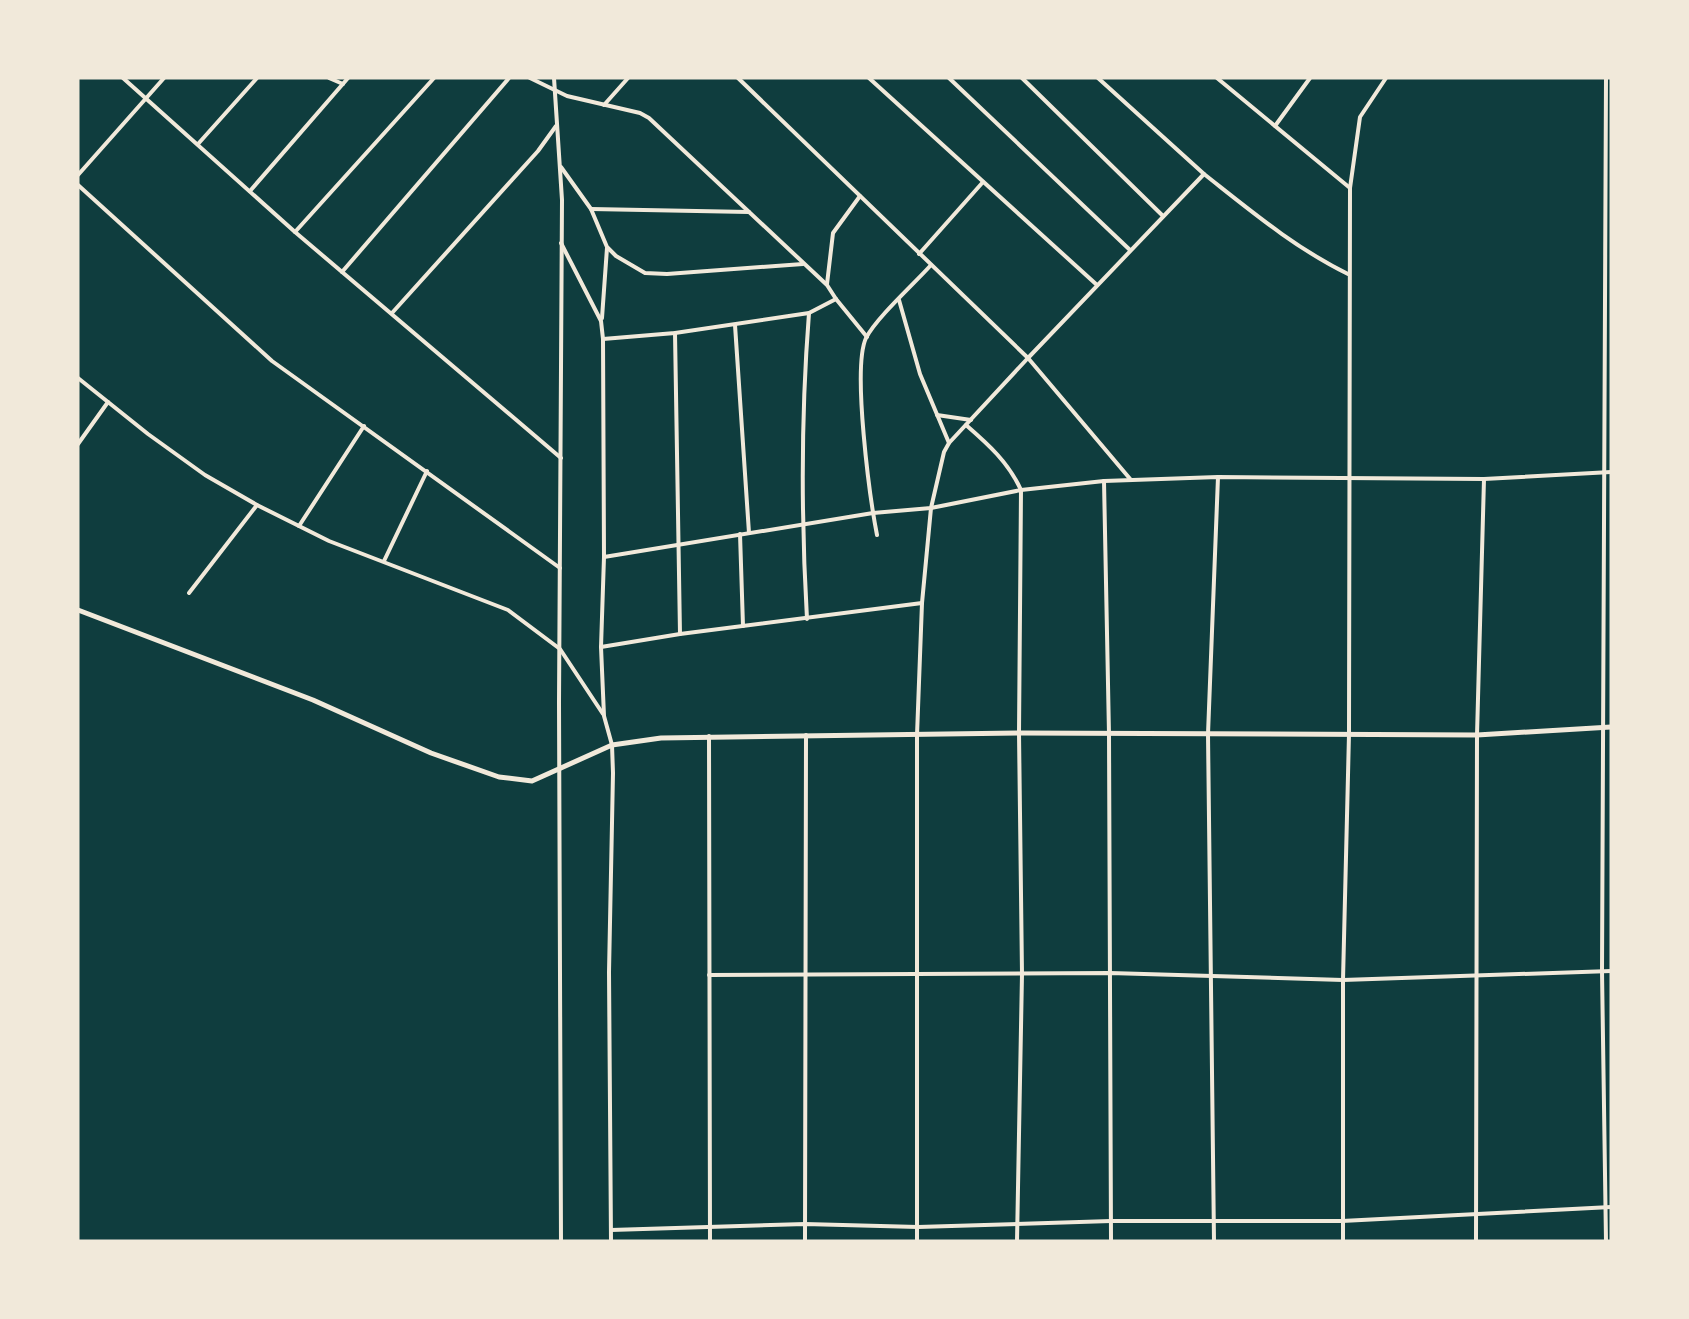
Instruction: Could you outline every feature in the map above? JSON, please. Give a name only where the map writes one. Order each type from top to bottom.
[{"type":"main road","points":[[78,609],[313,700],[431,753],[499,777],[532,781],[612,745],[709,736],[1477,735],[1611,727]]},
{"type":"street","points":[[123,78],[295,232],[561,458]]},
{"type":"street","points":[[78,175],[164,78]]},
{"type":"street","points":[[198,144],[257,78]]},
{"type":"street","points":[[329,78],[343,84]]},
{"type":"street","points":[[250,191],[348,78]]},
{"type":"street","points":[[295,232],[434,78]]},
{"type":"street","points":[[342,272],[509,78]]},
{"type":"street","points":[[530,78],[554,91],[640,113],[649,118],[827,285],[836,300],[867,337]]},
{"type":"street","points":[[554,78],[561,166],[561,1241]]},
{"type":"street","points":[[604,105],[628,78]]},
{"type":"street","points":[[738,78],[1028,358],[1131,480]]},
{"type":"street","points":[[869,78],[1097,285]]},
{"type":"street","points":[[949,78],[1130,250]]},
{"type":"street","points":[[1022,78],[1163,216]]},
{"type":"street","points":[[1098,78],[1204,174],[1276,231],[1318,259],[1348,274]]},
{"type":"street","points":[[1217,78],[1350,188]]},
{"type":"street","points":[[1275,126],[1310,78]]},
{"type":"street","points":[[1343,1241],[1343,980],[1349,734],[1348,274],[1350,188],[1360,117],[1386,78]]},
{"type":"street","points":[[1606,78],[1602,727],[1602,971],[1609,1207],[1606,1241]]},
{"type":"street","points":[[392,313],[538,151],[556,125]]},
{"type":"street","points":[[561,166],[591,209],[607,247],[616,256],[645,273],[667,274],[804,263]]},
{"type":"street","points":[[917,1241],[917,735],[922,603],[932,508],[944,452],[948,443],[1204,174]]},
{"type":"street","points":[[919,254],[983,182]]},
{"type":"street","points":[[78,185],[272,361],[561,569]]},
{"type":"street","points":[[827,285],[833,233],[860,196]]},
{"type":"street","points":[[591,209],[749,212]]},
{"type":"street","points":[[561,242],[601,321]]},
{"type":"street","points":[[607,247],[601,321],[604,557],[601,647],[604,716],[612,745],[609,972],[611,1241]]},
{"type":"street","points":[[877,535],[862,415],[862,364],[867,337],[931,265]]},
{"type":"street","points":[[603,339],[675,333],[808,313],[836,300]]},
{"type":"street","points":[[899,300],[915,360],[948,443]]},
{"type":"street","points":[[807,619],[802,525],[804,375],[808,313]]},
{"type":"street","points":[[735,325],[749,533]]},
{"type":"street","points":[[675,333],[680,634]]},
{"type":"street","points":[[78,378],[206,475],[257,505],[299,526],[508,610],[560,649],[604,716]]},
{"type":"street","points":[[78,444],[108,402]]},
{"type":"street","points":[[937,415],[972,420]]},
{"type":"street","points":[[966,425],[998,453],[1011,470],[1021,490],[1019,734],[1022,974],[1017,1241]]},
{"type":"street","points":[[299,526],[364,426]]},
{"type":"street","points":[[384,561],[427,471]]},
{"type":"street","points":[[604,557],[873,513],[932,508],[1021,490],[1104,481],[1218,477],[1484,479],[1611,472]]},
{"type":"street","points":[[1214,1241],[1208,734],[1218,477]]},
{"type":"street","points":[[1476,1241],[1477,735],[1484,479]]},
{"type":"street","points":[[1104,481],[1109,734],[1111,1241]]},
{"type":"street","points":[[189,593],[257,505]]},
{"type":"street","points":[[740,534],[743,626]]},
{"type":"street","points":[[601,647],[680,634],[922,603]]},
{"type":"street","points":[[805,1241],[806,735]]},
{"type":"street","points":[[709,736],[710,1241]]},
{"type":"street","points":[[709,975],[1110,973],[1343,980],[1611,971]]},
{"type":"street","points":[[611,1230],[805,1224],[918,1227],[1111,1221],[1342,1221],[1609,1207]]}]
